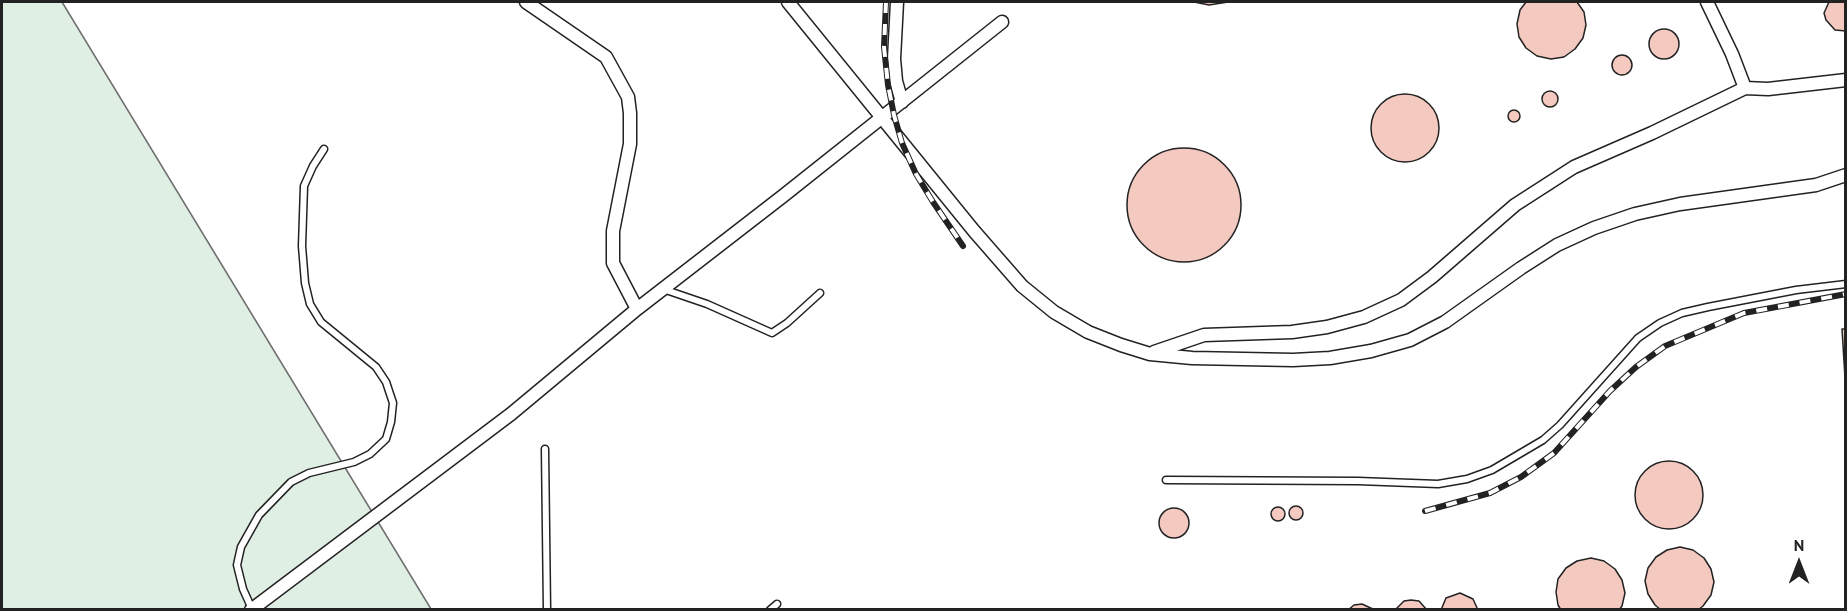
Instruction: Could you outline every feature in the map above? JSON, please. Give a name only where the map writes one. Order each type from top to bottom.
[{"type":"street","points":[[525,2],[606,57],[628,97],[630,144],[613,231],[613,263],[637,309]]},
{"type":"street","points":[[788,2],[1022,286],[1054,312],[1088,332],[1150,354],[1192,358],[1293,360],[1371,351],[1410,340],[1445,322],[1557,245],[1594,228],[1635,214],[1680,204],[1816,185],[1845,175]]},
{"type":"street","points":[[897,2],[894,58],[896,81],[902,102]]},
{"type":"street","points":[[1707,2],[1732,54],[1745,88]]},
{"type":"street","points":[[252,609],[511,414],[662,289],[1002,22]]},
{"type":"street","points":[[1150,354],[1204,335],[1292,332],[1327,327],[1364,317],[1401,300],[1417,289],[1515,205],[1574,167],[1652,133],[1745,88],[1768,89],[1845,80]]},
{"type":"lane","points":[[252,609],[243,589],[237,565],[241,548],[259,516],[277,494],[291,482],[309,473],[354,462],[370,454],[386,439],[392,422],[393,403],[386,382],[376,367],[321,322],[310,304],[305,283],[302,246],[304,186],[324,149]]},
{"type":"lane","points":[[1166,480],[1358,481],[1438,484],[1467,479],[1500,465],[1543,440],[1560,425],[1638,338],[1660,323],[1682,313],[1708,307],[1796,290],[1845,284]]},
{"type":"lane","points":[[662,289],[707,304],[772,333],[787,323],[820,293]]},
{"type":"lane","points":[[545,449],[547,609]]},
{"type":"lane","points":[[770,609],[777,604]]},
{"type":"green space","points":[[2,2],[62,2],[431,609],[2,609]]},
{"type":"building","points":[[1194,2],[1228,2],[1209,5]]},
{"type":"building","points":[[1526,2],[1577,2],[1584,12],[1586,25],[1583,38],[1575,49],[1564,57],[1551,59],[1537,56],[1526,48],[1519,37],[1517,24],[1520,10]]},
{"type":"building","points":[[1829,2],[1846,2],[1846,31],[1835,30],[1826,20],[1824,13]]},
{"type":"building","points":[[1664,29],[1674,34],[1679,44],[1674,54],[1664,59],[1654,54],[1649,44],[1654,34]]},
{"type":"building","points":[[1622,55],[1629,58],[1632,65],[1629,72],[1622,75],[1615,72],[1612,65],[1615,58]]},
{"type":"building","points":[[1547,91],[1553,91],[1558,99],[1556,105],[1547,107],[1542,102],[1542,96]]},
{"type":"building","points":[[1412,94],[1424,100],[1433,109],[1439,121],[1437,141],[1429,152],[1412,162],[1398,162],[1381,152],[1373,141],[1371,121],[1381,104],[1392,96]]},
{"type":"building","points":[[1516,110],[1519,111],[1519,121],[1512,122],[1509,121],[1508,114],[1509,111]]},
{"type":"building","points":[[1184,148],[1206,152],[1216,157],[1232,173],[1237,183],[1241,205],[1237,227],[1232,237],[1216,253],[1206,258],[1184,262],[1162,258],[1152,253],[1136,237],[1131,227],[1127,205],[1131,183],[1136,173],[1152,157],[1162,152]]},
{"type":"building","points":[[1842,329],[1846,329],[1846,378],[1845,378]]},
{"type":"building","points":[[1669,461],[1682,464],[1693,471],[1700,482],[1703,495],[1700,508],[1693,519],[1682,526],[1669,529],[1656,526],[1645,519],[1638,508],[1635,495],[1638,482],[1645,471],[1656,464]]},
{"type":"building","points":[[1293,506],[1299,506],[1303,513],[1299,520],[1293,520],[1289,516],[1289,510]]},
{"type":"building","points":[[1275,507],[1281,507],[1285,514],[1281,521],[1275,521],[1271,517],[1271,511]]},
{"type":"building","points":[[1174,508],[1184,513],[1189,523],[1184,533],[1174,538],[1164,533],[1159,523],[1164,513]]},
{"type":"building","points":[[1680,547],[1693,550],[1704,558],[1711,569],[1714,582],[1711,595],[1698,610],[1661,610],[1648,594],[1645,581],[1648,568],[1656,557],[1667,550]]},
{"type":"building","points":[[1591,558],[1604,561],[1615,569],[1622,580],[1625,593],[1622,606],[1619,610],[1561,610],[1556,592],[1558,579],[1566,568],[1577,561]]},
{"type":"building","points":[[1460,593],[1473,599],[1478,610],[1441,610],[1446,598]]},
{"type":"building","points":[[1404,601],[1419,601],[1427,610],[1395,610]]},
{"type":"building","points":[[1362,604],[1375,610],[1348,610],[1354,605]]},
{"type":"railway","points":[[886,2],[884,47],[888,85],[902,143],[916,174],[963,246]]},
{"type":"railway","points":[[1425,511],[1490,493],[1521,477],[1554,453],[1610,391],[1636,367],[1665,346],[1744,313],[1846,294]]}]
